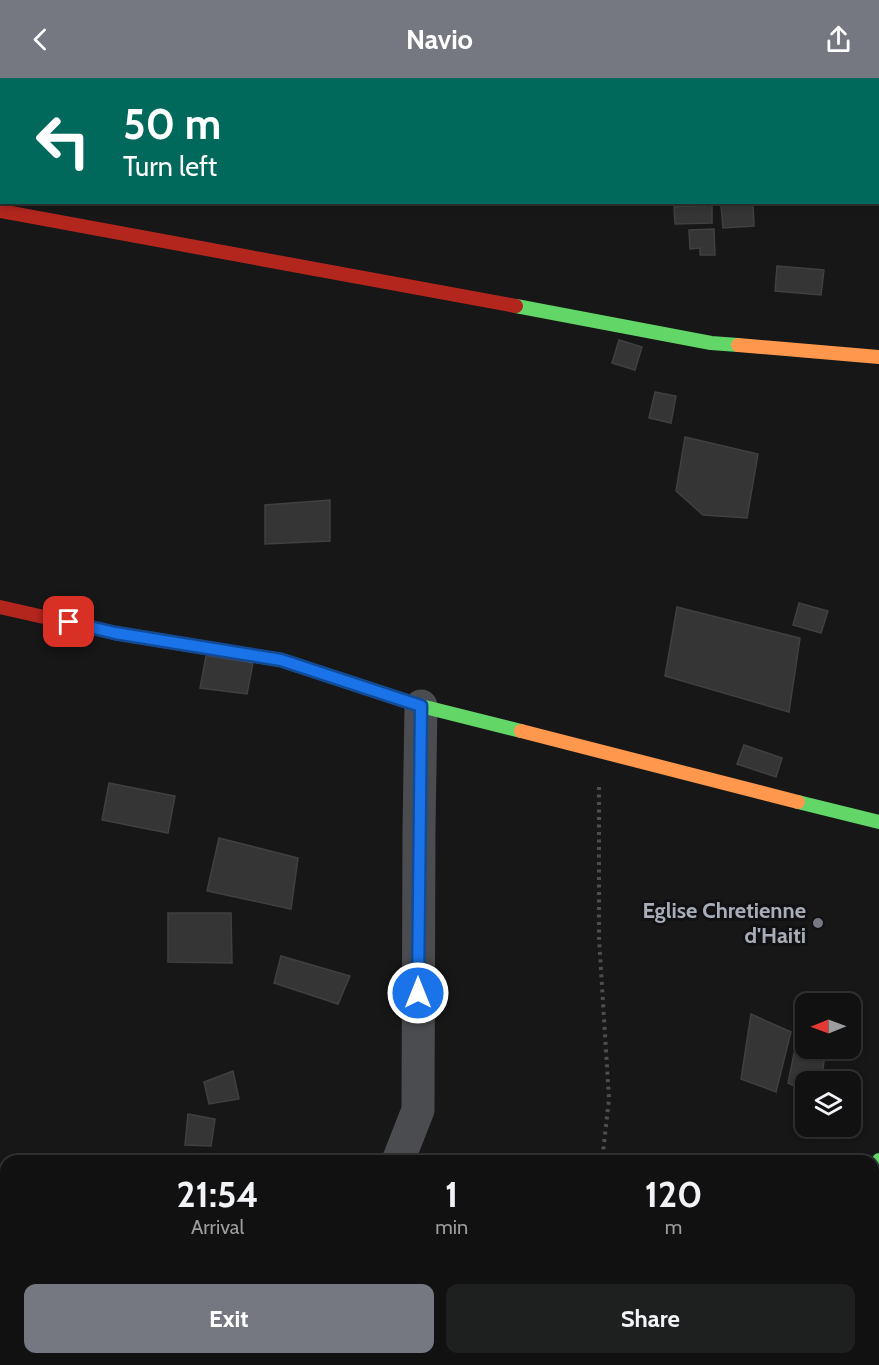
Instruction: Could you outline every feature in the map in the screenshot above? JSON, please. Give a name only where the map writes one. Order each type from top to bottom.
[{"type":"street","points":[[0,211],[711,343],[879,357]]},
{"type":"street","points":[[0,607],[115,633],[281,660],[421,706],[879,822]]},
{"type":"street","points":[[400,1155],[418,1110],[421,706]]},
{"type":"path","points":[[599,750],[599,938],[609,1099],[603,1155]]},
{"type":"building","points":[[753,204],[754,226],[723,228],[721,205]]},
{"type":"building","points":[[712,205],[712,223],[675,224],[674,207]]},
{"type":"building","points":[[714,229],[715,255],[700,255],[700,248],[690,249],[689,230]]},
{"type":"building","points":[[777,266],[824,270],[821,295],[775,291]]},
{"type":"building","points":[[619,340],[642,347],[635,370],[612,363]]},
{"type":"building","points":[[655,392],[676,396],[671,423],[649,418]]},
{"type":"building","points":[[685,437],[758,454],[747,518],[703,515],[676,491]]},
{"type":"building","points":[[330,500],[330,541],[265,544],[265,505]]},
{"type":"building","points":[[799,603],[828,611],[821,633],[793,625]]},
{"type":"building","points":[[677,607],[800,638],[789,712],[665,676]]},
{"type":"building","points":[[206,656],[253,663],[247,694],[200,688]]},
{"type":"building","points":[[744,745],[782,758],[776,777],[737,764]]},
{"type":"building","points":[[109,783],[175,796],[168,833],[102,820]]},
{"type":"building","points":[[219,838],[298,858],[291,909],[207,891]]},
{"type":"building","points":[[168,913],[231,913],[232,963],[168,962]]},
{"type":"building","points":[[281,956],[350,976],[338,1004],[274,983]]},
{"type":"building","points":[[751,1014],[791,1032],[776,1092],[741,1079]]},
{"type":"building","points":[[795,1049],[795,1059],[824,1059],[823,1071],[795,1071],[795,1086],[788,1083]]},
{"type":"building","points":[[233,1071],[239,1099],[209,1104],[204,1082]]},
{"type":"building","points":[[188,1114],[215,1119],[211,1146],[185,1145]]},
{"type":"traffic: fast","points":[[516,306],[711,343],[738,345]]},
{"type":"traffic: fast","points":[[249,655],[281,660],[421,706],[521,731]]},
{"type":"traffic: fast","points":[[798,802],[879,822]]},
{"type":"traffic: slow","points":[[738,345],[879,357]]},
{"type":"traffic: slow","points":[[521,731],[798,802]]},
{"type":"traffic: jam","points":[[0,211],[516,306]]},
{"type":"traffic: jam","points":[[0,607],[115,633],[249,655]]},
{"type":"place","name":"Eglise Chretienne d'Haiti","points":[[818,923]]},
{"type":"route","points":[[69,622],[115,633],[281,660],[421,706],[418,993]]}]
